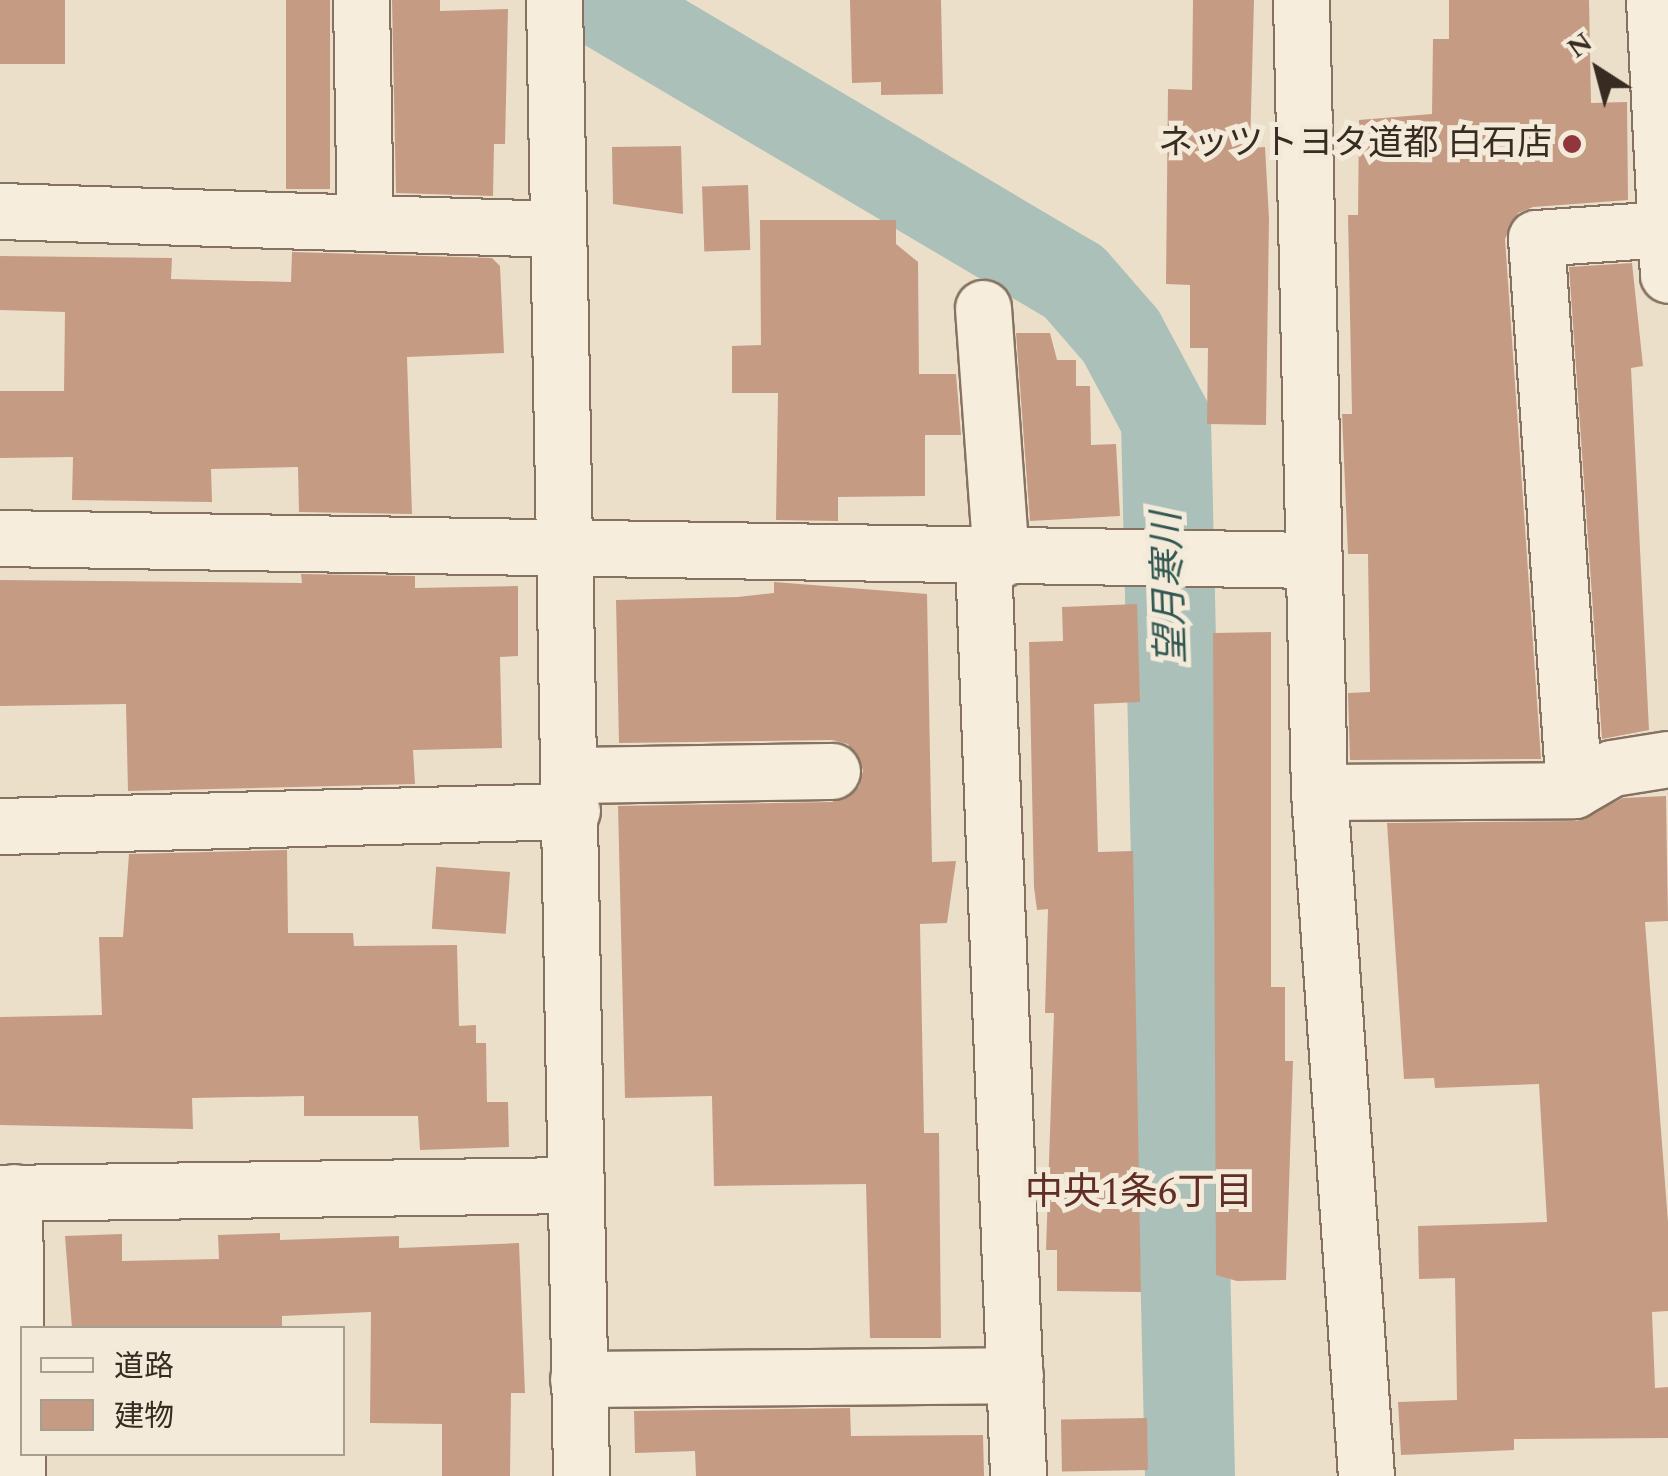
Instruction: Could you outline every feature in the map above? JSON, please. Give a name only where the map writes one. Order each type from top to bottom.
[{"type":"street","points":[[362,0],[365,222]]},
{"type":"street","points":[[1301,0],[1309,560],[1319,792],[1366,1476]]},
{"type":"street","points":[[1574,790],[1536,238],[1667,252],[1654,0]]},
{"type":"street","points":[[554,18],[572,793],[574,1185],[581,1476]]},
{"type":"street","points":[[0,210],[556,228]]},
{"type":"street","points":[[983,308],[1018,1476]]},
{"type":"street","points":[[0,538],[564,552],[1309,560]]},
{"type":"street","points":[[1319,792],[1574,790],[1612,768],[1668,759]]},
{"type":"street","points":[[0,826],[572,793],[832,771]]},
{"type":"street","points":[[17,1476],[7,1193],[574,1185]]},
{"type":"street","points":[[578,1379],[1014,1375]]},
{"type":"building","points":[[0,0],[65,0],[65,64],[0,64]]},
{"type":"building","points":[[286,0],[330,0],[330,189],[286,189]]},
{"type":"building","points":[[392,0],[440,0],[440,11],[508,9],[505,144],[494,144],[493,196],[396,193]]},
{"type":"building","points":[[850,0],[941,0],[943,94],[881,95],[881,82],[852,83]]},
{"type":"building","points":[[1193,0],[1254,0],[1250,148],[1265,147],[1269,218],[1266,425],[1207,424],[1208,348],[1190,348],[1190,285],[1166,284],[1168,89],[1192,90]]},
{"type":"building","points":[[1449,0],[1589,0],[1591,103],[1627,102],[1628,200],[1533,207],[1518,213],[1505,239],[1541,759],[1350,760],[1348,693],[1370,692],[1368,554],[1348,554],[1342,414],[1352,414],[1348,215],[1358,215],[1359,120],[1432,114],[1433,39],[1449,39]]},
{"type":"building","points":[[681,146],[683,214],[613,204],[612,147]]},
{"type":"building","points":[[748,185],[750,250],[704,252],[702,187]]},
{"type":"building","points":[[760,220],[896,220],[896,244],[918,262],[919,374],[956,374],[961,435],[925,435],[925,496],[838,497],[838,521],[776,520],[778,393],[732,393],[732,346],[761,345]]},
{"type":"building","points":[[292,252],[492,258],[500,266],[504,353],[407,357],[412,514],[299,512],[298,467],[211,469],[212,502],[72,500],[73,457],[0,458],[0,391],[64,391],[65,312],[0,310],[0,256],[172,258],[171,279],[291,282]]},
{"type":"building","points":[[1632,263],[1643,366],[1631,368],[1649,730],[1602,739],[1569,267]]},
{"type":"building","points":[[1016,333],[1050,333],[1057,360],[1076,360],[1076,386],[1090,386],[1091,445],[1116,444],[1120,516],[1030,521]]},
{"type":"building","points":[[301,574],[415,576],[415,588],[518,586],[518,656],[500,657],[502,748],[413,750],[415,784],[128,791],[126,704],[0,706],[0,580],[302,583]]},
{"type":"building","points":[[774,582],[927,594],[932,862],[956,861],[947,923],[920,924],[924,1133],[939,1133],[941,1338],[870,1338],[866,1184],[714,1186],[712,1096],[625,1098],[618,806],[832,802],[859,787],[863,770],[848,744],[832,740],[619,743],[616,600],[774,593]]},
{"type":"building","points":[[1137,604],[1140,702],[1094,704],[1098,852],[1133,851],[1141,1292],[1057,1291],[1057,1250],[1046,1250],[1054,1013],[1045,1013],[1048,909],[1037,910],[1034,887],[1029,642],[1063,641],[1062,607]]},
{"type":"building","points":[[1271,632],[1271,987],[1285,987],[1285,1061],[1293,1061],[1286,1280],[1237,1281],[1216,1275],[1213,633]]},
{"type":"building","points":[[1666,796],[1668,921],[1645,922],[1668,1222],[1668,1311],[1652,1312],[1655,1388],[1668,1387],[1668,1438],[1514,1439],[1514,1450],[1401,1455],[1398,1402],[1457,1400],[1455,1278],[1419,1279],[1418,1226],[1547,1222],[1539,1084],[1435,1088],[1434,1078],[1404,1079],[1387,823],[1577,821],[1623,798]]},
{"type":"building","points":[[287,850],[288,933],[353,933],[354,946],[457,945],[459,1026],[476,1025],[476,1043],[486,1043],[487,1102],[508,1102],[509,1147],[420,1150],[418,1116],[304,1116],[304,1096],[192,1098],[193,1129],[0,1125],[0,1017],[102,1015],[99,937],[123,937],[129,854]]},
{"type":"building","points":[[436,867],[510,872],[506,934],[432,929]]},
{"type":"building","points":[[280,1233],[280,1240],[399,1236],[399,1248],[519,1243],[525,1393],[511,1393],[510,1476],[442,1476],[442,1424],[370,1423],[371,1312],[282,1316],[282,1326],[72,1326],[65,1236],[122,1234],[122,1261],[219,1259],[218,1235]]},
{"type":"building","points":[[850,1408],[851,1436],[983,1435],[984,1476],[696,1476],[695,1451],[635,1453],[634,1411]]},
{"type":"building","points":[[1147,1418],[1148,1470],[1062,1471],[1061,1420]]},
{"type":"waterway","name":"望月寒川","points":[[597,0],[1074,282],[1121,336],[1166,420],[1190,1476]]},
{"type":"place","name":"ネッツトヨタ道都 白石店","points":[[1572,144]]},
{"type":"district","name":"中央1条6丁目","points":[[1139,1194]]}]
